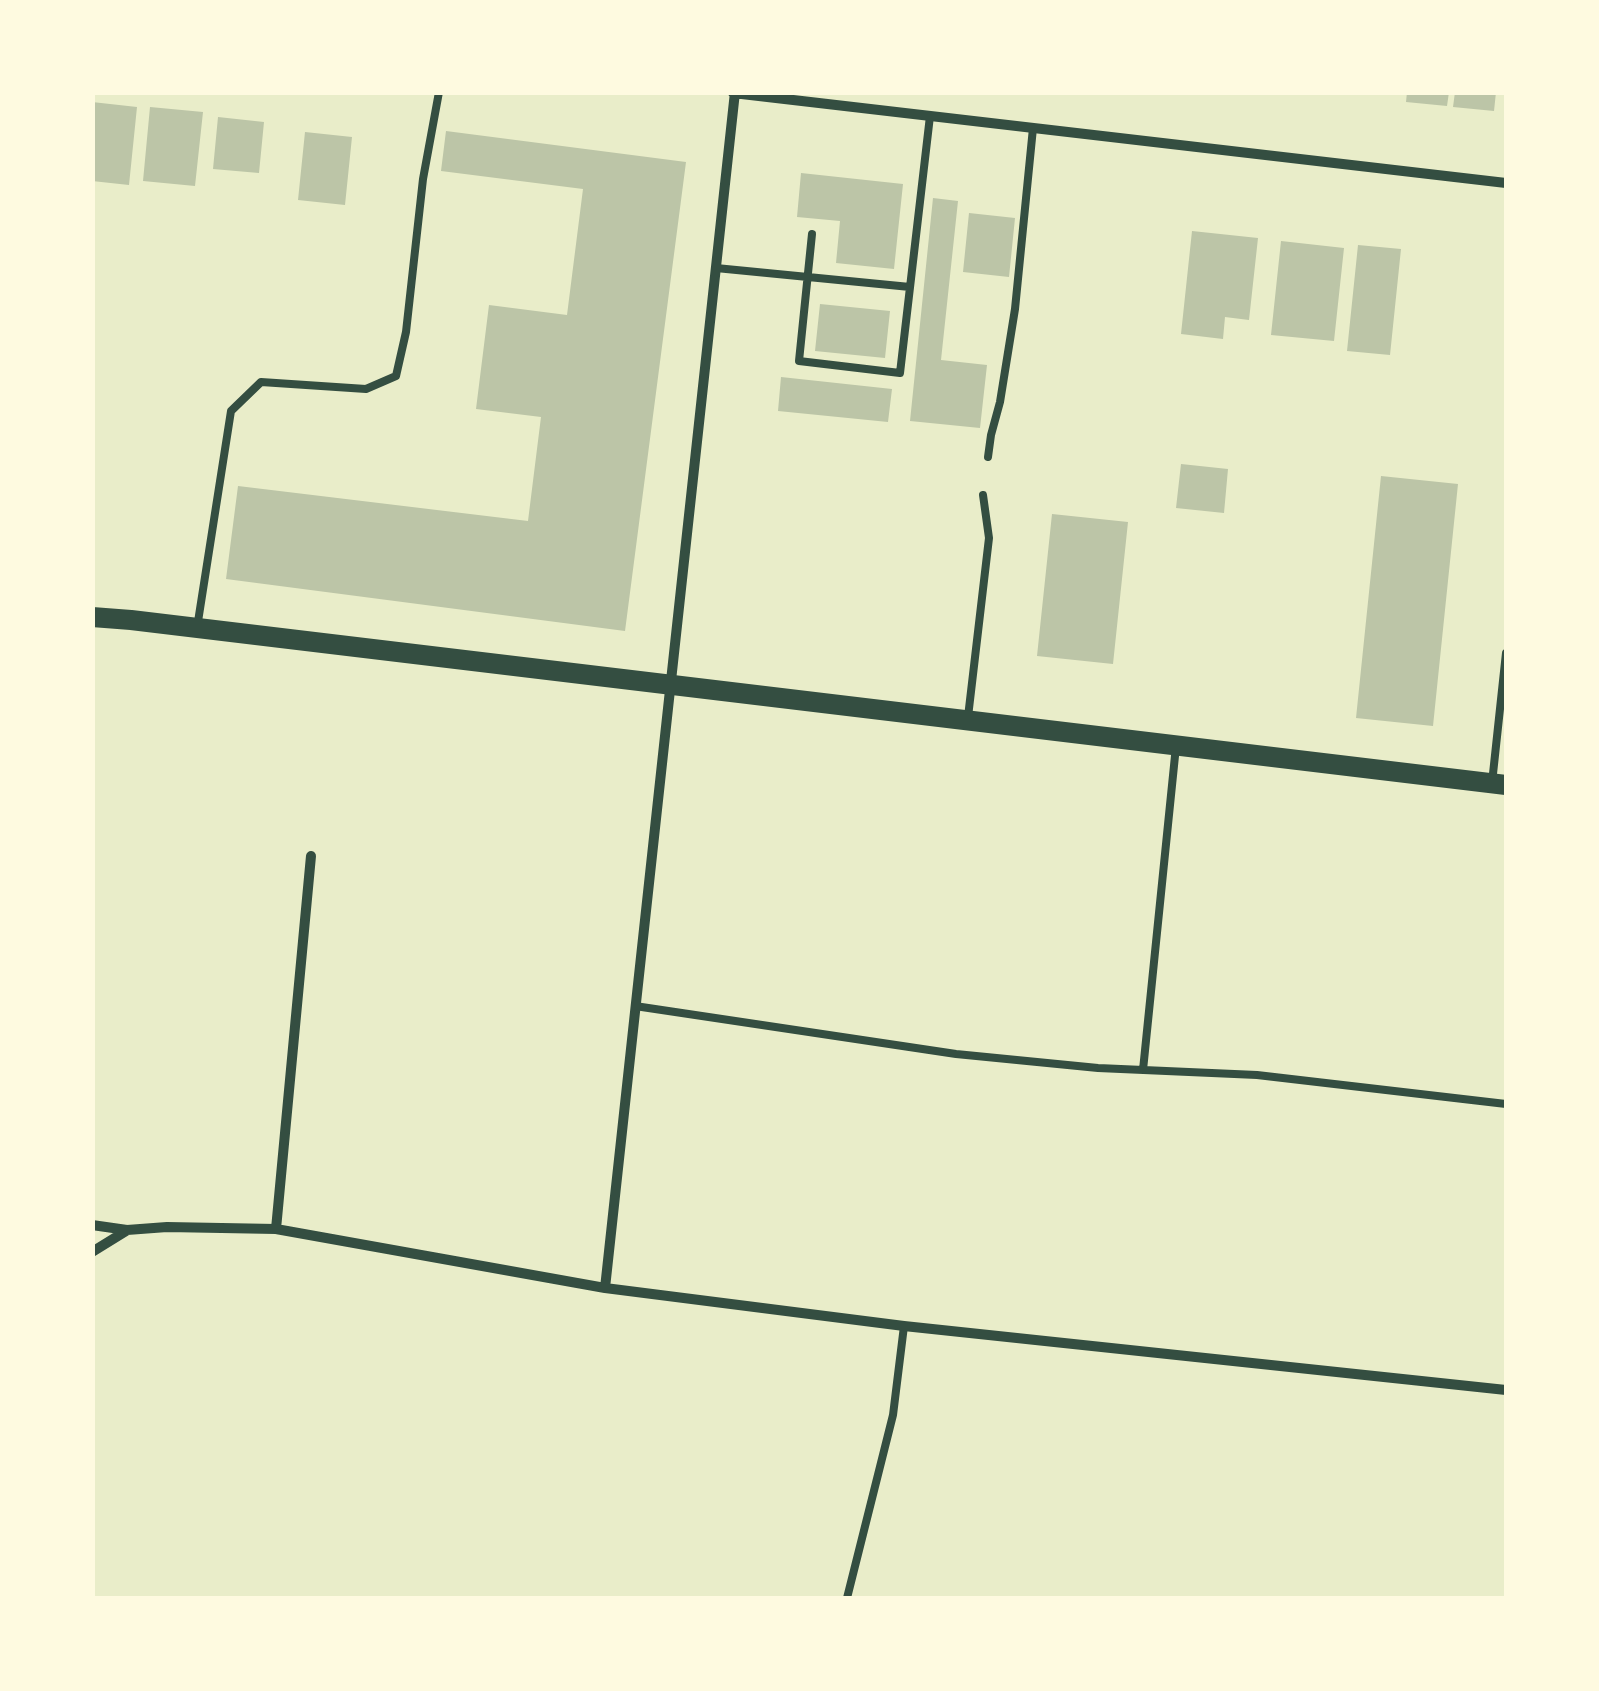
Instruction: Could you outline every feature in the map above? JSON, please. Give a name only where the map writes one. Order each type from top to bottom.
[{"type":"main road","points":[[92,617],[1499,784]]},
{"type":"street","points":[[605,1288],[733,93],[1506,182]]},
{"type":"street","points":[[276,1229],[311,856]]},
{"type":"street","points":[[92,1225],[127,1230],[276,1229],[605,1288],[904,1326],[1506,1390]]},
{"type":"street","points":[[92,1252],[127,1230]]},
{"type":"lane","points":[[197,628],[231,411],[260,382],[366,389],[396,376],[406,332],[423,180],[439,92]]},
{"type":"lane","points":[[812,234],[799,361],[900,373],[930,116]]},
{"type":"lane","points":[[988,457],[1015,310],[1033,128]]},
{"type":"lane","points":[[716,268],[910,287]]},
{"type":"lane","points":[[967,721],[989,538],[983,495]]},
{"type":"lane","points":[[1499,784],[1506,654]]},
{"type":"lane","points":[[1144,1070],[1176,746]]},
{"type":"lane","points":[[636,1006],[956,1054],[1098,1068],[1257,1075],[1506,1104]]},
{"type":"lane","points":[[847,1598],[893,1415],[904,1326]]},
{"type":"building","points":[[1407,92],[1449,92],[1447,106],[1406,102]]},
{"type":"building","points":[[1455,92],[1496,92],[1494,111],[1453,107]]},
{"type":"building","points":[[92,102],[137,107],[129,185],[92,181]]},
{"type":"building","points":[[150,107],[203,112],[195,186],[143,181]]},
{"type":"building","points":[[218,117],[264,122],[259,173],[213,169]]},
{"type":"building","points":[[446,131],[686,162],[625,631],[226,579],[238,486],[528,521],[541,417],[476,409],[489,305],[567,315],[583,189],[441,171]]},
{"type":"building","points":[[305,132],[352,137],[345,205],[298,200]]},
{"type":"building","points":[[801,173],[903,184],[894,269],[836,263],[840,221],[797,217]]},
{"type":"building","points":[[933,198],[958,201],[941,360],[987,365],[980,428],[910,421]]},
{"type":"building","points":[[969,213],[1015,218],[1009,277],[963,272]]},
{"type":"building","points":[[1192,231],[1258,238],[1249,320],[1225,317],[1223,339],[1181,334]]},
{"type":"building","points":[[1281,241],[1344,248],[1334,341],[1271,335]]},
{"type":"building","points":[[1358,245],[1401,249],[1390,355],[1347,351]]},
{"type":"building","points":[[820,304],[890,311],[885,358],[815,351]]},
{"type":"building","points":[[781,377],[892,389],[888,422],[778,411]]},
{"type":"building","points":[[1181,464],[1228,469],[1224,513],[1176,508]]},
{"type":"building","points":[[1381,476],[1458,484],[1433,726],[1356,718]]},
{"type":"building","points":[[1052,514],[1128,522],[1113,664],[1037,656]]}]
